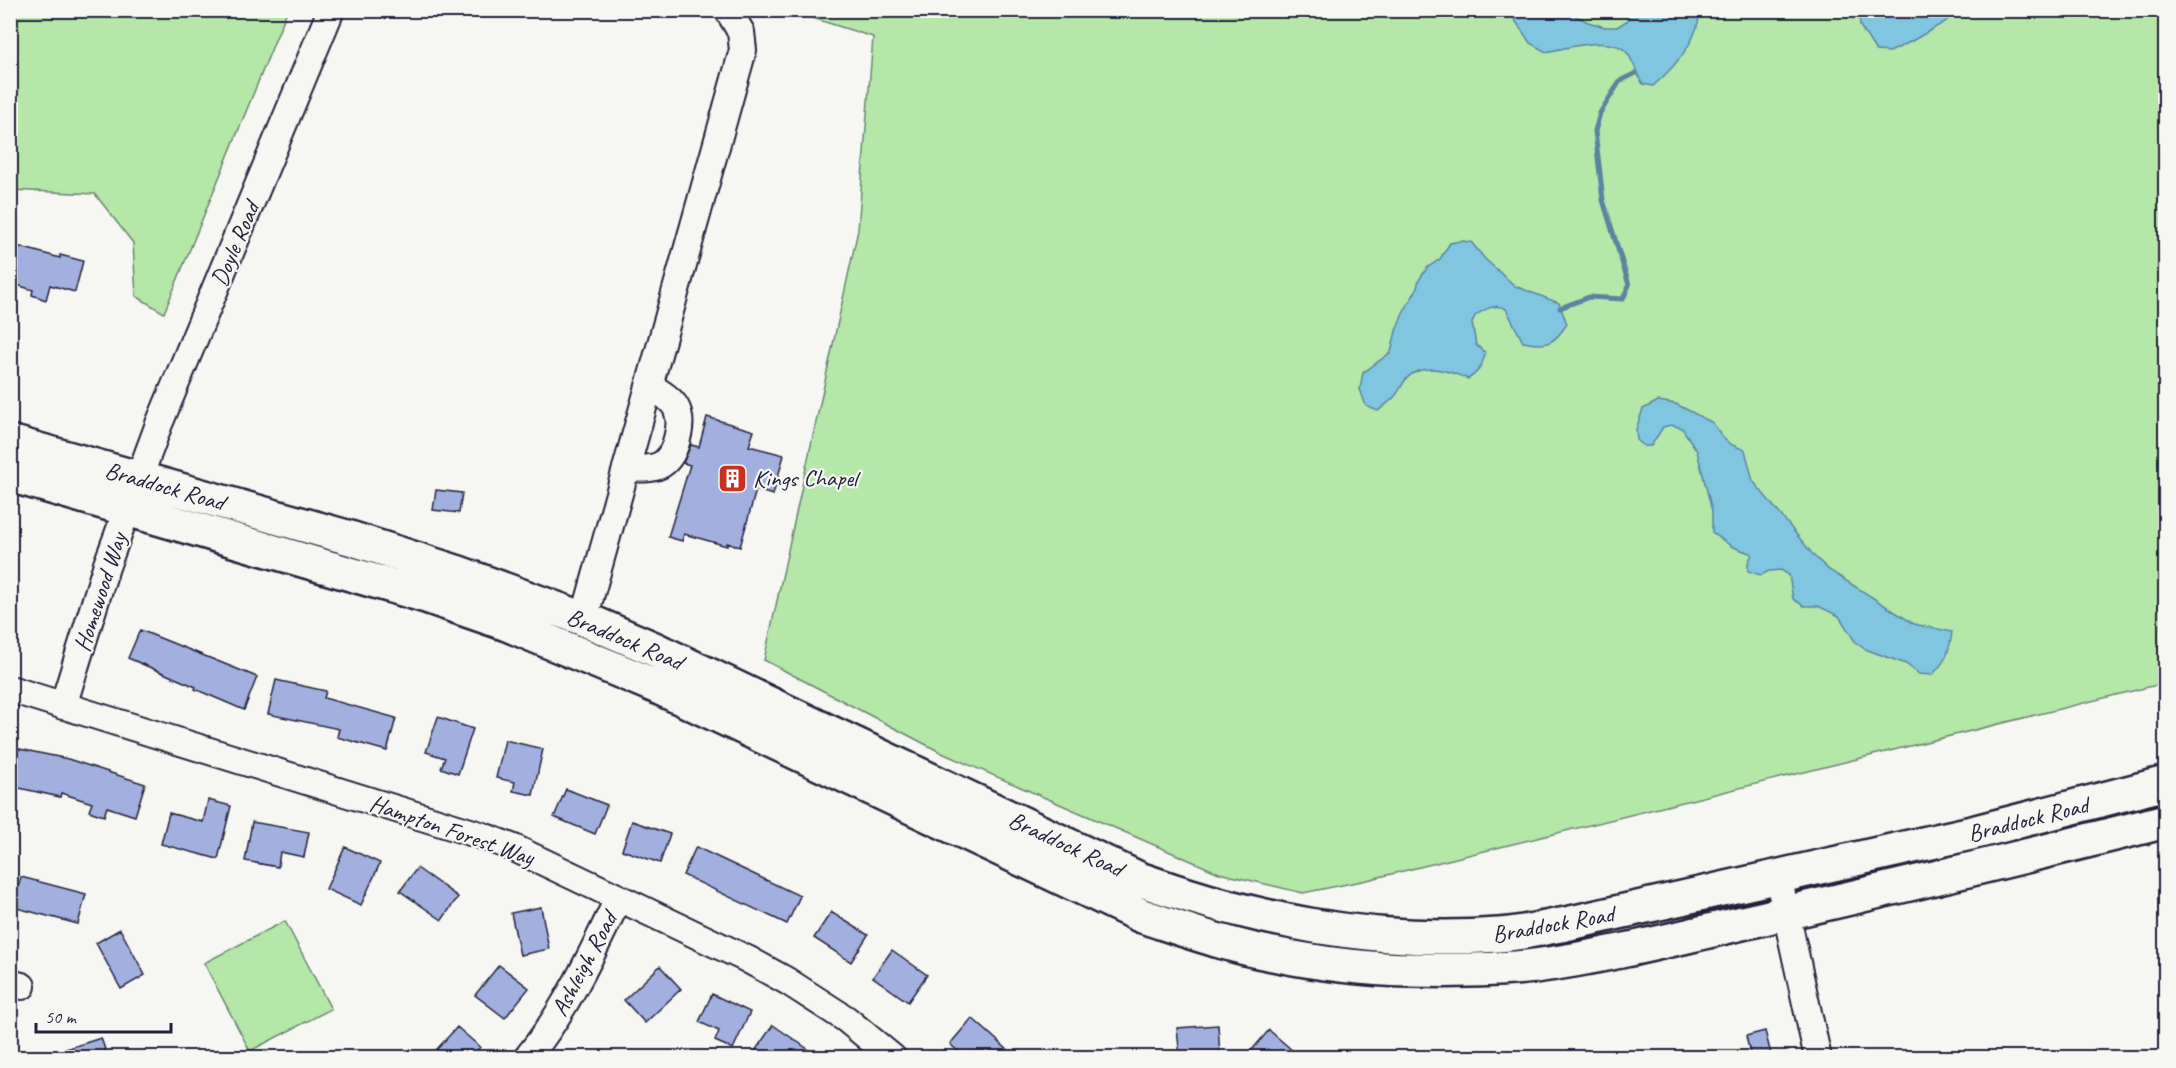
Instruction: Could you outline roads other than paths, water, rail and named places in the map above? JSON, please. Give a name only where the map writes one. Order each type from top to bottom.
[{"type":"main road","name":"Braddock Road","points":[[10,442],[134,494],[518,628],[658,687],[1142,916],[1204,936],[1272,954],[1341,964],[1408,970],[1479,970],[1533,966],[1589,957],[1787,912],[2037,854],[2166,821]]},
{"type":"main road","name":"Braddock Road","points":[[10,475],[134,494],[361,542],[459,573],[584,619],[665,654],[1138,879],[1189,897],[1284,922],[1330,930],[1405,937],[1500,935],[1577,922],[1976,832],[2166,783]]},
{"type":"street","name":"Doyle Road","points":[[134,494],[159,424],[332,10]]},
{"type":"street","points":[[584,619],[743,50],[741,32],[728,10]]},
{"type":"street","points":[[626,468],[652,468],[670,459],[673,454],[680,427],[679,414],[665,394],[649,386]]},
{"type":"street","name":"Homewood Way","points":[[63,706],[106,567],[134,494]]},
{"type":"street","name":"Hampton Forest Way","points":[[10,690],[483,836],[514,848],[747,959],[787,981],[846,1019],[893,1058]]},
{"type":"street","points":[[1778,876],[1818,1058]]},
{"type":"street","name":"Ashleigh Road","points":[[527,1058],[566,1002],[618,899]]},
{"type":"water","points":[[1859,10],[1958,11],[1945,22],[1890,52],[1876,51],[1860,26]]},
{"type":"water","points":[[1511,11],[1566,11],[1588,22],[1605,27],[1617,27],[1628,20],[1630,11],[1700,11],[1690,43],[1670,70],[1653,86],[1643,84],[1628,54],[1622,48],[1613,45],[1590,44],[1546,52],[1530,43]]},
{"type":"water","points":[[1471,242],[1485,259],[1515,286],[1559,303],[1567,324],[1554,340],[1544,344],[1523,342],[1506,309],[1494,307],[1486,310],[1475,316],[1472,323],[1476,345],[1485,352],[1480,368],[1472,376],[1468,379],[1436,369],[1420,370],[1406,379],[1396,395],[1378,411],[1366,406],[1360,389],[1363,373],[1391,352],[1404,311],[1427,268],[1440,259],[1450,243]]},
{"type":"water","points":[[1658,401],[1676,404],[1713,423],[1730,444],[1745,450],[1753,481],[1814,556],[1829,570],[1914,624],[1952,632],[1946,656],[1932,675],[1919,674],[1906,664],[1865,649],[1856,643],[1839,616],[1818,606],[1804,606],[1793,599],[1789,575],[1781,570],[1769,571],[1761,575],[1748,571],[1748,563],[1752,554],[1731,546],[1712,532],[1712,511],[1697,451],[1682,428],[1671,425],[1663,427],[1651,446],[1644,446],[1637,440],[1636,429],[1643,409]]},
{"type":"waterway","points":[[1560,308],[1589,297],[1623,299],[1629,285],[1603,200],[1595,131],[1600,113],[1620,81],[1636,73]]},
{"type":"place","name":"Kings Chapel","points":[[732,478]]}]
